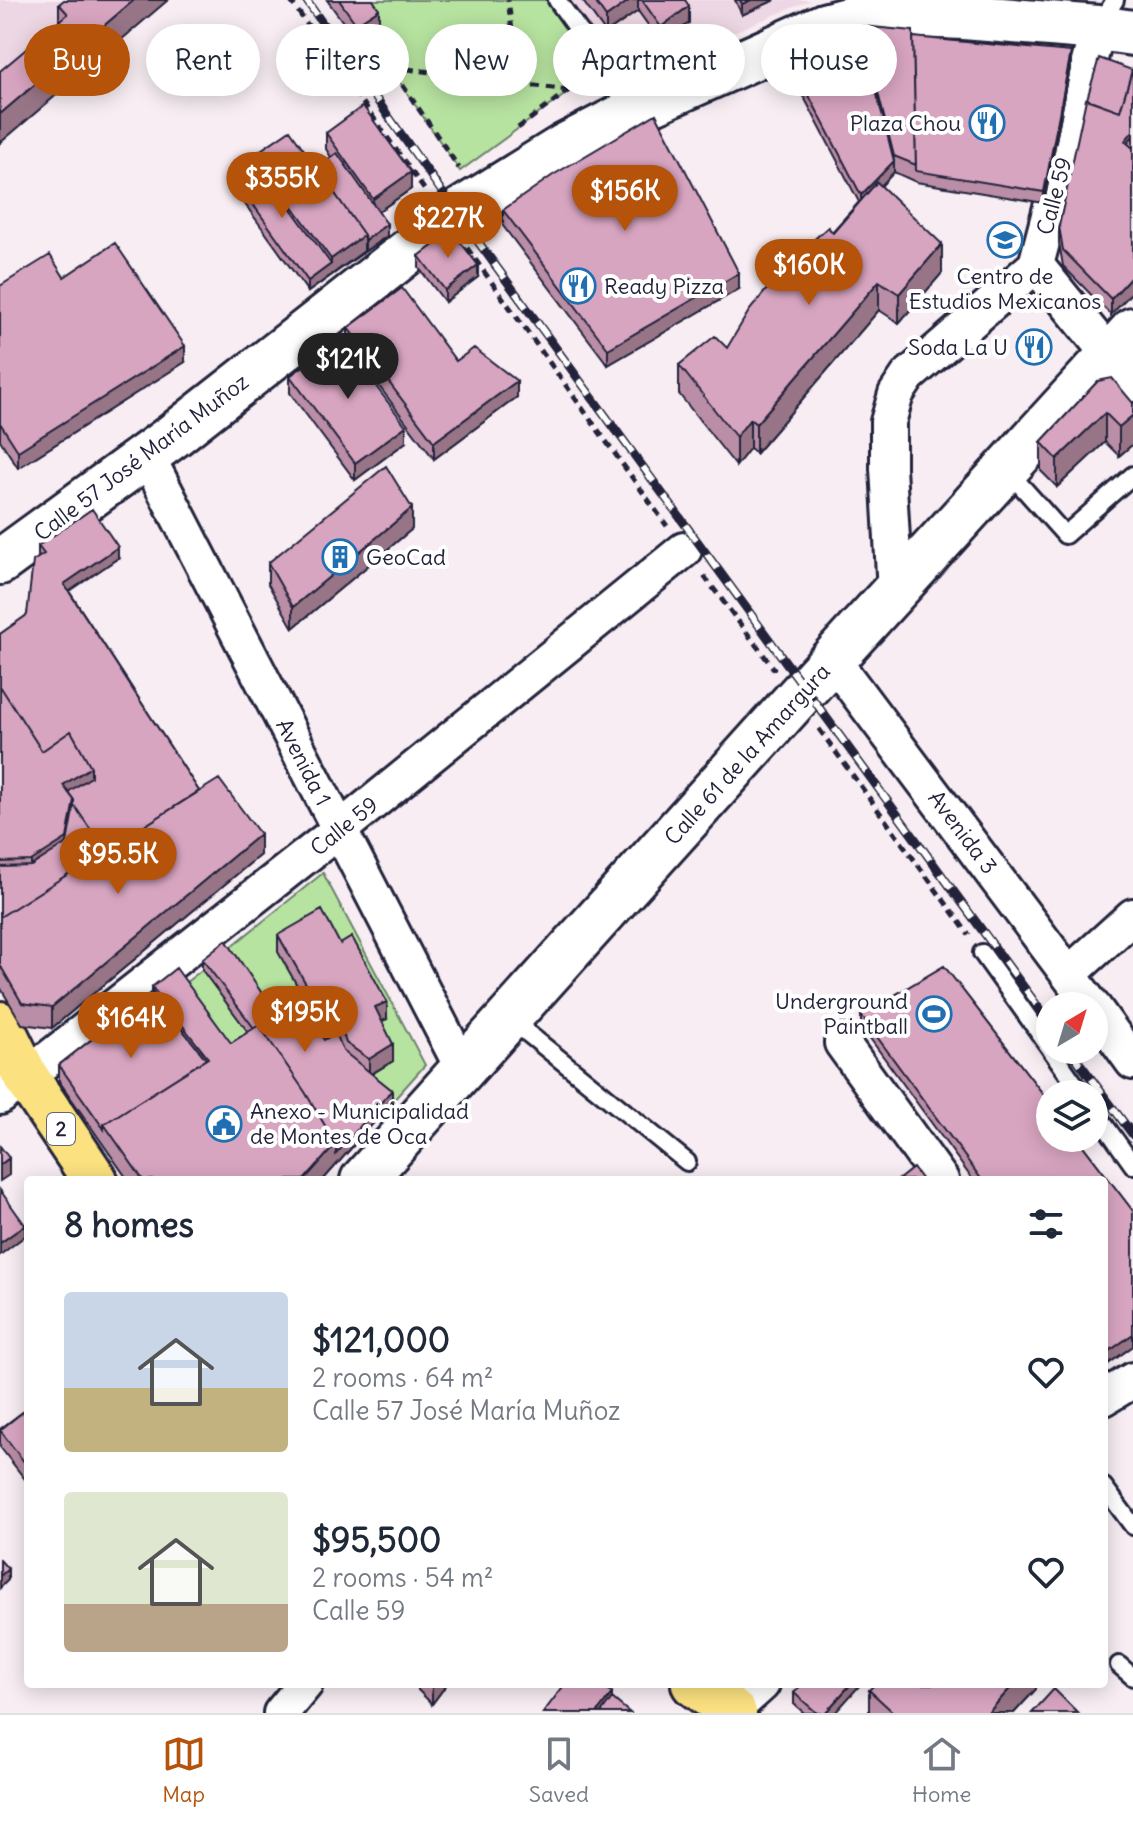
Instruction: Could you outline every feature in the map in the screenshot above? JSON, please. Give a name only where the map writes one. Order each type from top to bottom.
[{"type":"highway","name":"2","points":[[0,1024],[13,1087],[91,1176]]},
{"type":"highway","points":[[704,1688],[743,1703]]},
{"type":"street","name":"Calle 57 José María Muñoz","points":[[2,554],[147,456],[462,210],[565,146],[631,112],[824,26],[862,16],[1115,20]]},
{"type":"street","name":"Calle 59","points":[[895,592],[888,422],[896,394],[908,376],[1036,265],[1115,20]]},
{"type":"street","points":[[1036,265],[1125,356]]},
{"type":"street","name":"Calle 61 de la Amargura","points":[[367,1176],[1006,469],[1125,356]]},
{"type":"street","name":"Avenida 1","points":[[147,456],[463,1069]]},
{"type":"street","name":"Calle 59","points":[[13,1087],[339,830],[684,550]]},
{"type":"street","name":"Avenida 3","points":[[832,659],[1082,992]]},
{"type":"street","points":[[1069,974],[1133,916]]},
{"type":"street","name":"Avenida 3","points":[[1108,1028],[1133,1062]]},
{"type":"street","points":[[842,1043],[938,1176]]},
{"type":"street","points":[[1108,1396],[1133,1380]]},
{"type":"street","points":[[281,1713],[302,1688]]},
{"type":"lane","points":[[557,0],[595,53],[631,112]]},
{"type":"lane","points":[[1006,469],[1065,535],[1133,475]]},
{"type":"lane","points":[[982,953],[1036,1029]]},
{"type":"lane","points":[[508,1018],[687,1162]]},
{"type":"lane","points":[[1108,1130],[1133,1165]]},
{"type":"lane","points":[[1108,1492],[1133,1526]]},
{"type":"lane","points":[[1119,1665],[1133,1677]]},
{"type":"path","points":[[290,0],[462,210],[684,550],[797,698],[982,953]]},
{"type":"path","points":[[508,0],[511,24]]},
{"type":"path","points":[[405,96],[462,210]]},
{"type":"shaded area","points":[[0,0],[167,0],[130,31],[130,24],[24,24],[24,96],[53,96],[0,141]]},
{"type":"shaded area","points":[[344,0],[811,0],[745,27],[745,24],[553,24],[553,96],[563,96],[460,171],[409,96],[409,24],[360,24]]},
{"type":"green space","points":[[344,0],[549,0],[567,24],[553,24],[553,96],[563,96],[460,171],[409,96],[409,24],[360,24]]},
{"type":"green space","points":[[323,873],[425,1065],[392,1102],[358,1071],[286,1040],[226,951]],"holes":[[[279,952],[387,1018],[375,1024],[346,1060],[338,1035],[329,1040]]]},
{"type":"green space","points":[[202,970],[259,1046],[231,1064],[176,990]]},
{"type":"building","points":[[64,0],[134,0],[106,24],[56,24],[68,14],[59,4]]},
{"type":"building","points":[[339,0],[373,0],[379,9],[356,24]]},
{"type":"building","points":[[594,0],[630,0],[606,17]]},
{"type":"building","points":[[642,0],[685,0],[689,6],[665,24],[659,24]]},
{"type":"building","points":[[897,29],[913,31],[916,165],[894,156],[879,96],[897,96]]},
{"type":"building","name":"Plaza Chou","points":[[913,37],[1071,52],[1044,192],[916,171]]},
{"type":"building","points":[[24,51],[24,94],[0,114],[0,71]]},
{"type":"building","points":[[1099,58],[1132,70],[1120,111],[1087,99]]},
{"type":"building","points":[[1133,68],[1133,131],[1125,141],[1133,148],[1133,275],[1111,299],[1063,250],[1059,226],[1086,99],[1120,111]]},
{"type":"building","points":[[809,96],[877,96],[894,161],[861,195]]},
{"type":"building","points":[[363,106],[411,172],[373,199],[326,133]]},
{"type":"building","points":[[656,114],[739,273],[608,349],[503,210],[553,175]]},
{"type":"building","points":[[290,130],[364,235],[331,259],[255,154]]},
{"type":"building","points":[[337,153],[387,224],[365,240],[317,168]]},
{"type":"building","points":[[255,159],[331,264],[308,281],[232,175]]},
{"type":"building","points":[[877,182],[942,244],[899,294],[879,281],[756,424],[750,419],[736,437],[679,365],[715,336],[727,348],[749,311],[789,262],[828,227],[833,233]]},
{"type":"building","points":[[452,231],[478,265],[445,290],[419,256]]},
{"type":"building","points":[[115,243],[185,346],[18,451],[0,423],[0,286],[50,255],[64,277]]},
{"type":"building","points":[[402,288],[456,361],[474,348],[517,381],[434,442],[348,328]]},
{"type":"building","points":[[340,339],[406,426],[355,463],[290,376]]},
{"type":"building","points":[[1112,378],[1133,403],[1133,415],[1119,427],[1105,413],[1057,459],[1041,442],[1098,381]]},
{"type":"building","name":"GeoCad","points":[[386,466],[412,508],[293,607],[268,563]]},
{"type":"building","points":[[92,509],[118,547],[64,584],[199,791],[105,851],[68,792],[91,777],[91,767],[71,731],[42,751],[0,686],[0,634],[27,615],[33,561],[44,554],[38,546]]},
{"type":"building","points":[[0,686],[42,751],[71,731],[91,767],[63,785],[74,800],[67,838],[31,861],[0,862]]},
{"type":"building","points":[[219,779],[260,834],[52,1007],[22,1003],[0,965],[0,917]]},
{"type":"building","points":[[74,805],[105,851],[0,917],[0,867],[31,866],[67,843]]},
{"type":"building","points":[[322,910],[340,944],[352,937],[387,1002],[375,1007],[393,1044],[369,1059],[346,1043],[338,1018],[329,1024],[278,935]]},
{"type":"building","points":[[226,940],[286,1029],[308,1015],[324,1040],[336,1033],[343,1051],[392,1090],[336,1154],[336,1144],[305,1092],[259,1025],[254,1028],[202,959]]},
{"type":"building","points":[[944,966],[1036,1085],[1036,1152],[1088,1152],[1106,1176],[979,1176],[861,1015]]},
{"type":"building","name":"Anexo - Municipalidad de Montes de Oca","points":[[176,968],[231,1043],[259,1025],[336,1144],[308,1176],[140,1176],[104,1124],[208,1058],[152,987]]},
{"type":"building","points":[[152,992],[206,1059],[104,1124],[104,1129],[59,1065]]},
{"type":"building","points":[[0,1146],[9,1158],[0,1165]]},
{"type":"building","points":[[913,1168],[919,1176],[903,1176]]},
{"type":"building","points":[[1108,1178],[1133,1211],[1133,1334],[1108,1352]]},
{"type":"building","points":[[0,1190],[24,1226],[0,1243]]},
{"type":"building","points":[[24,1411],[24,1462],[0,1430]]},
{"type":"building","points":[[0,1560],[8,1569],[0,1576]]},
{"type":"building","points":[[562,1688],[605,1688],[612,1693],[597,1713],[543,1713]]},
{"type":"building","points":[[798,1688],[847,1688],[825,1713],[817,1713],[794,1693]]},
{"type":"building","points":[[1010,1688],[988,1713],[894,1713],[869,1690]]},
{"type":"building","points":[[1054,1689],[1078,1713],[1032,1713]]},
{"type":"building","points":[[612,1698],[630,1713],[601,1713]]},
{"type":"railway","points":[[306,0],[457,213],[1036,1004]]},
{"type":"railway","points":[[1080,1064],[1133,1135]]},
{"type":"place","name":"Plaza Chou","points":[[987,123]]},
{"type":"place","name":"Centro de Estudios Mexicanos","points":[[1005,240]]},
{"type":"place","name":"Ready Pizza","points":[[578,286]]},
{"type":"place","name":"Soda La U","points":[[1034,347]]},
{"type":"place","name":"GeoCad","points":[[340,557]]},
{"type":"place","name":"Underground Paintball","points":[[934,1014]]},
{"type":"place","name":"Anexo - Municipalidad de Montes de Oca","points":[[224,1124]]}]
